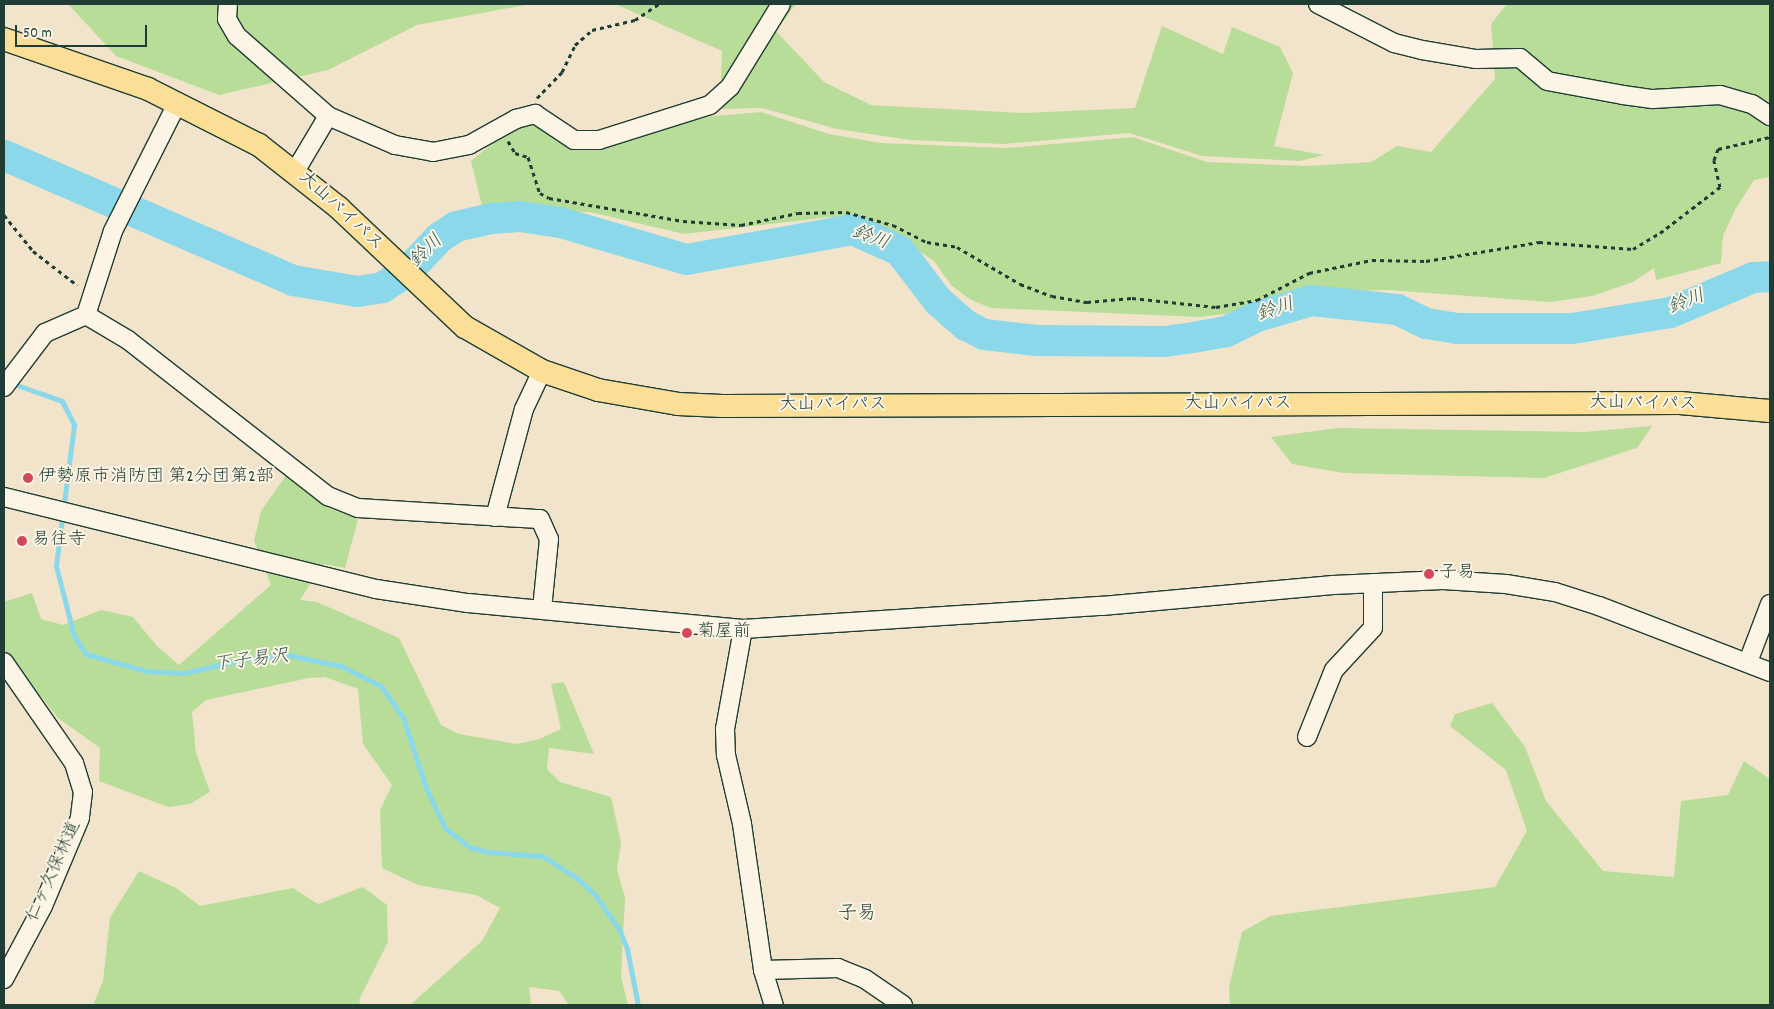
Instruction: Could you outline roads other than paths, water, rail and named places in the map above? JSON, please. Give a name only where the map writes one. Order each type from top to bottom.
[{"type":"main road","name":"大山バイパス","points":[[4,39],[178,102],[225,124],[296,170],[425,292],[466,327],[542,371],[637,398],[722,406],[1680,403],[1770,411]]},
{"type":"street","points":[[228,4],[227,19],[237,36],[328,116],[395,145],[433,152],[469,145],[505,125],[535,114],[574,140],[588,142],[684,116],[710,105],[730,87],[781,4]]},
{"type":"street","points":[[1318,4],[1394,43],[1422,50],[1476,59],[1520,58],[1547,81],[1653,99],[1720,95],[1752,104],[1770,116]]},
{"type":"street","points":[[8,379],[45,333],[86,315],[113,231],[178,102]]},
{"type":"street","points":[[296,170],[328,116]]},
{"type":"street","points":[[86,315],[128,340],[328,496],[358,508],[540,519],[549,539],[542,609]]},
{"type":"street","points":[[495,517],[524,410],[542,371]]},
{"type":"street","points":[[4,497],[44,510],[376,589],[542,609],[744,629],[1373,583],[1443,580],[1554,592],[1748,662],[1770,672]]},
{"type":"street","points":[[1307,737],[1334,670],[1373,628],[1373,583]]},
{"type":"street","points":[[1748,662],[1770,604]]},
{"type":"street","points":[[744,629],[725,729],[763,970],[774,1005]]},
{"type":"street","name":"仁ヶ久保林道","points":[[4,662],[74,763],[82,792],[76,827],[43,906],[4,979]]},
{"type":"street","points":[[763,970],[838,968],[865,979],[903,1005]]},
{"type":"waterway","name":"鈴川","points":[[4,155],[293,280],[357,291],[382,287],[408,270],[439,237],[456,226],[491,218],[519,216],[560,222],[686,259],[852,229],[899,250],[938,301],[966,325],[984,334],[1037,340],[1164,341],[1226,331],[1257,316],[1311,300],[1397,309],[1426,323],[1456,328],[1572,328],[1670,312],[1753,277],[1770,276]]},
{"type":"waterway","name":"下子易沢","points":[[11,383],[62,401],[74,425],[56,566],[74,636],[86,654],[146,671],[184,673],[240,660],[288,655],[341,666],[381,686],[403,717],[426,788],[445,828],[469,847],[489,852],[542,856],[576,877],[595,895],[619,929],[627,949],[638,1005]]},
{"type":"place","name":"伊勢原市消防団 第2分団第2部","points":[[28,478]]},
{"type":"place","name":"易往寺","points":[[22,541]]},
{"type":"place","name":"子易","points":[[1429,574]]},
{"type":"place","name":"菊屋前","points":[[687,633]]},
{"type":"district","name":"子易","points":[[857,915]]}]
